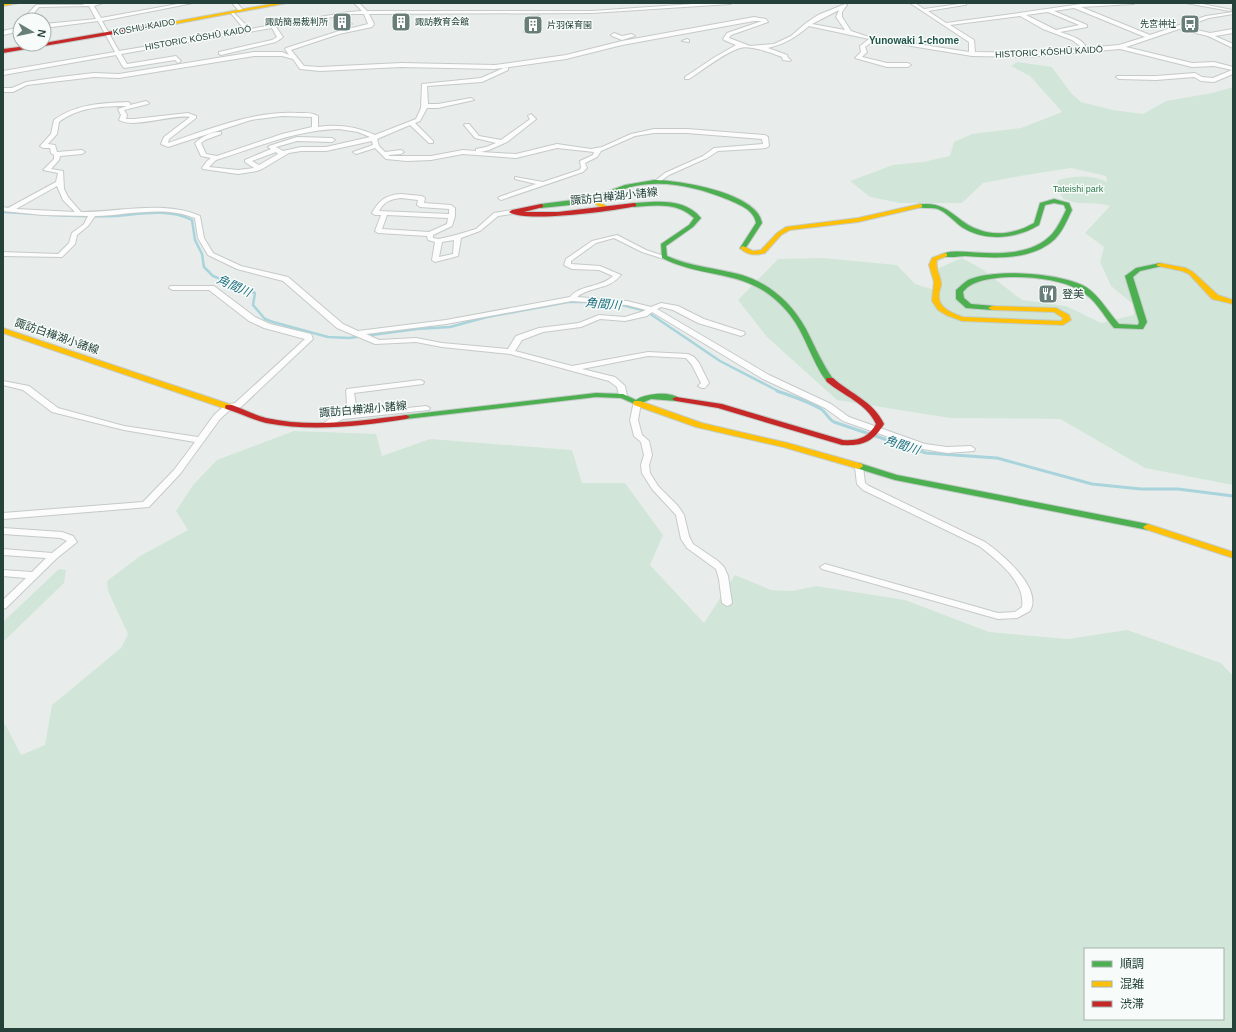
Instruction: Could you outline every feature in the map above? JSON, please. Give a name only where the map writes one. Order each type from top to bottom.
[{"type":"main road","name":"KOSHU-KAIDO","points":[[3,51],[108,34],[236,8],[285,3]]},
{"type":"main road","name":"諏訪白樺湖小諸線","points":[[512,212],[530,207],[592,200],[596,197],[628,186],[658,181],[687,186],[747,205],[756,213],[759,220],[758,225],[742,247],[747,252],[752,253],[763,252],[779,234],[788,228],[850,221],[927,205],[946,208],[968,227],[977,232],[988,234],[1016,233],[1037,224],[1039,221],[1039,209],[1042,204],[1054,201],[1067,204],[1069,210],[1052,238],[1042,244],[1000,254],[952,254],[938,256],[934,259],[932,268],[938,284],[935,296],[936,301],[941,308],[962,319],[1009,319],[1054,324],[1065,322],[1064,314],[1056,310],[977,308],[969,306],[960,299],[959,292],[962,288],[976,280],[993,277],[1055,279],[1072,283],[1091,295],[1117,326],[1132,328],[1140,327],[1143,322],[1129,276],[1131,272],[1138,268],[1163,265],[1183,269],[1192,275],[1209,295],[1216,299],[1233,302]]},
{"type":"main road","points":[[592,200],[606,208]]},
{"type":"main road","name":"諏訪白樺湖小諸線","points":[[512,212],[538,215],[585,213],[606,208],[673,204],[690,208],[696,213],[698,218],[694,223],[667,240],[663,245],[662,251],[664,257]]},
{"type":"main road","points":[[637,402],[649,396],[678,399],[735,410],[842,442],[859,444],[871,438],[880,424],[876,414],[832,382],[824,373],[816,362],[802,327],[795,318],[760,285],[746,280],[682,266],[664,257]]},
{"type":"main road","name":"諏訪白樺湖小諸線","points":[[3,330],[266,420],[303,425],[326,425],[596,395],[623,396],[665,414],[699,426],[785,445],[894,478],[1145,526],[1233,555]]},
{"type":"street","points":[[32,12],[38,6],[100,3]]},
{"type":"street","points":[[52,25],[99,19],[191,3]]},
{"type":"street","points":[[356,3],[365,12],[371,24],[370,26],[338,33],[288,49],[302,68],[401,65],[486,68],[588,53],[622,42],[754,19],[764,20],[765,22],[727,36],[726,39],[741,45],[763,48],[785,56],[785,59],[788,60]]},
{"type":"street","name":"HISTORIC KŌSHŪ KAIDŌ","points":[[3,73],[349,13],[511,10],[619,11],[730,3]]},
{"type":"street","points":[[912,3],[972,41],[972,54]]},
{"type":"street","points":[[1066,3],[1150,37]]},
{"type":"street","points":[[946,24],[1021,15],[1075,6],[1133,3]]},
{"type":"street","points":[[1188,3],[1233,12]]},
{"type":"street","points":[[91,4],[125,66],[176,58],[178,61]]},
{"type":"street","points":[[925,10],[953,4],[964,4]]},
{"type":"street","points":[[763,48],[792,38],[808,24],[845,5]]},
{"type":"street","points":[[845,5],[839,17],[849,32]]},
{"type":"street","points":[[236,8],[248,30]]},
{"type":"street","points":[[1049,10],[1085,26],[1058,31]]},
{"type":"street","name":"HISTORIC KŌSHŪ KAIDŌ","points":[[808,24],[849,32],[873,39],[972,54],[1028,55],[1120,47],[1208,17],[1233,12]]},
{"type":"street","points":[[1021,15],[1045,28],[1058,31],[1080,43],[1084,51]]},
{"type":"street","points":[[114,76],[274,41],[280,37],[273,26]]},
{"type":"street","points":[[1179,27],[1210,35],[1233,46]]},
{"type":"street","points":[[1210,35],[1233,31]]},
{"type":"street","points":[[614,35],[622,38],[633,36],[638,40]]},
{"type":"street","points":[[873,39],[862,47],[864,52],[858,58],[887,65],[908,65]]},
{"type":"street","points":[[687,78],[717,58],[741,45]]},
{"type":"street","points":[[1120,47],[1192,65],[1214,64],[1233,70]]},
{"type":"street","points":[[3,90],[13,90],[26,84],[60,79],[94,75],[114,76],[254,54],[282,54],[295,58]]},
{"type":"street","points":[[258,168],[282,153],[294,149],[326,149],[366,141],[412,124],[425,114],[426,106],[424,85],[482,80],[530,62]]},
{"type":"street","points":[[1119,77],[1156,78],[1195,75],[1201,79],[1214,80],[1233,70]]},
{"type":"street","points":[[426,106],[438,106],[471,100]]},
{"type":"street","points":[[78,213],[66,201],[58,183],[61,172],[46,170],[57,159],[57,154],[54,153],[54,146],[43,146],[54,134],[55,122],[58,118],[70,112],[113,104],[146,103],[121,109],[124,121],[188,115],[194,117],[166,138],[164,144],[168,145],[242,120],[268,115],[312,115],[315,116],[315,129]]},
{"type":"street","points":[[270,166],[238,172],[205,168],[209,162],[217,158],[261,142],[315,129],[357,128],[374,137],[376,146],[388,158],[396,159],[487,149],[509,139],[522,127],[531,122],[533,119],[531,116]]},
{"type":"street","points":[[412,124],[431,142]]},
{"type":"street","points":[[467,125],[477,137],[502,142]]},
{"type":"street","points":[[463,152],[516,156],[557,146],[598,150],[633,136],[654,131],[688,131],[765,137],[766,146],[716,149],[705,157],[667,174],[658,181]]},
{"type":"street","points":[[217,158],[203,154],[198,143],[202,139],[219,133]]},
{"type":"street","points":[[282,153],[271,147],[297,140],[332,140]]},
{"type":"street","points":[[356,152],[376,146]]},
{"type":"street","points":[[258,168],[247,161],[275,150]]},
{"type":"street","points":[[517,178],[546,183],[581,171],[584,168],[582,162],[595,156],[598,150]]},
{"type":"street","points":[[57,154],[82,152]]},
{"type":"street","points":[[383,154],[401,152]]},
{"type":"street","points":[[6,209],[58,183]]},
{"type":"street","points":[[501,198],[541,183]]},
{"type":"street","points":[[385,213],[378,231],[430,234],[448,227],[452,216],[453,209],[451,207],[420,205],[422,198],[389,196],[381,202],[375,213],[385,213],[452,216]]},
{"type":"street","points":[[6,209],[78,213],[92,216],[165,210],[192,213],[198,217],[201,238],[210,254],[239,268],[285,279],[340,326],[358,334],[378,342],[416,340],[442,345],[510,352],[612,379],[621,386],[623,396]]},
{"type":"street","points":[[430,234],[430,239],[439,241],[458,237],[478,230],[496,214],[512,212]]},
{"type":"street","points":[[3,254],[60,256],[72,244],[74,234],[86,225],[92,216]]},
{"type":"street","points":[[439,241],[435,260],[456,255],[458,237]]},
{"type":"street","points":[[572,299],[576,293],[599,286],[610,281],[617,275],[604,269],[577,268],[568,265],[568,260],[594,242],[610,237],[619,237],[637,248],[664,257]]},
{"type":"street","points":[[3,516],[146,505],[177,472],[217,417],[228,407],[238,405],[309,338],[308,336],[267,326],[252,319],[211,288],[173,288]]},
{"type":"street","points":[[358,334],[446,322],[572,299],[627,303],[649,311],[766,377],[828,406],[846,419],[923,446],[947,450],[971,449]]},
{"type":"street","points":[[510,352],[519,338],[542,330],[581,325],[599,316],[625,319],[649,311],[657,306],[670,306],[701,321],[741,334]]},
{"type":"street","points":[[570,369],[648,354],[688,356],[692,359],[702,376],[705,383],[702,386]]},
{"type":"street","points":[[326,425],[347,414],[352,405],[350,391],[420,382]]},
{"type":"street","points":[[3,383],[26,388],[55,410],[124,428],[199,440]]},
{"type":"street","points":[[637,402],[634,420],[638,436],[645,441],[648,455],[645,462],[645,474],[650,482],[680,516],[687,543],[716,565],[722,572],[727,603]]},
{"type":"street","points":[[342,417],[426,408]]},
{"type":"street","points":[[825,567],[998,616],[1018,615],[1024,613],[1028,606],[1029,600],[1027,592],[999,556],[982,544],[866,488],[861,484],[859,467]]},
{"type":"street","points":[[3,531],[62,535],[70,538],[72,542],[54,556],[3,606]]},
{"type":"street","points":[[3,552],[54,556]]},
{"type":"street","points":[[3,572],[34,575]]},
{"type":"street","points":[[3,595],[13,596]]},
{"type":"green space","name":"Tateishi park","points":[[1017,62],[1052,67],[1071,93],[1081,102],[1113,110],[1143,114],[1166,101],[1212,93],[1233,87],[1233,485],[1145,468],[1060,419],[950,418],[837,400],[767,337],[738,300],[778,259],[823,258],[897,265],[915,284],[941,292],[939,268],[962,258],[982,269],[1022,300],[1066,306],[1101,323],[1134,315],[1133,304],[1111,286],[1100,262],[1104,247],[1085,233],[1110,206],[1094,203],[1077,203],[1063,199],[1060,193],[1065,189],[1057,184],[1058,180],[1082,176],[1101,179],[1107,182],[1106,176],[1071,168],[1020,176],[983,183],[962,203],[900,203],[870,197],[850,181],[893,165],[923,162],[950,156],[954,142],[972,134],[1021,128],[1062,112],[1030,76],[1011,66]]},
{"type":"green space","points":[[294,431],[376,434],[382,456],[430,439],[572,450],[582,483],[625,483],[663,535],[650,565],[704,623],[735,575],[771,590],[793,591],[816,586],[905,600],[989,632],[1068,639],[1127,630],[1221,663],[1233,676],[1233,1029],[3,1029],[3,723],[21,755],[45,745],[52,705],[121,648],[128,634],[108,591],[107,581],[140,556],[188,530],[176,511],[193,485],[217,460]]},
{"type":"green space","points":[[59,569],[66,570],[64,583],[3,642],[3,622]]},
{"type":"building","name":"片羽保育園","points":[[531,15],[540,15],[538,28],[535,33],[523,32],[530,23]]},
{"type":"building","name":"諏訪簡易裁判所","points":[[346,17],[353,24],[342,29],[332,19]]},
{"type":"building","name":"諏訪教育会館","points":[[397,17],[410,17],[405,27],[393,26]]},
{"type":"waterway","name":"角間川","points":[[3,212],[38,214]]},
{"type":"waterway","name":"角間川","points":[[50,215],[115,216],[144,213],[164,213],[183,216],[192,220],[195,240],[202,254],[204,267],[213,276],[255,293],[253,305],[265,319],[328,337],[349,338],[417,329],[450,327],[487,317],[568,302],[589,302]]},
{"type":"waterway","name":"角間川","points":[[618,304],[646,311],[720,361],[780,392]]},
{"type":"waterway","name":"角間川","points":[[777,391],[805,401],[821,409],[834,422],[926,453],[997,458],[1092,484],[1141,489],[1178,489],[1233,496]]},
{"type":"traffic: fast","points":[[541,206],[590,200],[623,187],[640,183],[668,182],[682,184],[710,191],[743,204],[757,215],[759,223],[743,248]]},
{"type":"traffic: fast","points":[[920,206],[937,206],[942,208],[968,228],[976,232],[1003,235],[1021,232],[1037,224],[1042,204],[1054,201],[1067,204],[1069,210],[1056,233],[1051,239],[1035,248],[1005,255],[945,255]]},
{"type":"traffic: fast","points":[[634,205],[660,203],[669,204],[677,205],[692,212],[698,218],[691,226],[663,245],[664,257],[688,267],[725,273],[749,280],[774,294],[792,313],[802,327],[819,364],[830,380]]},
{"type":"traffic: fast","points":[[992,308],[969,306],[960,299],[959,292],[965,285],[971,282],[998,276],[1028,276],[1058,280],[1087,291],[1097,300],[1117,326],[1140,327],[1143,322],[1129,276],[1138,269],[1160,265]]},
{"type":"traffic: fast","points":[[406,417],[596,395],[623,396],[637,403],[646,397],[651,396],[676,399]]},
{"type":"traffic: fast","points":[[859,466],[895,477],[1148,527]]},
{"type":"traffic: slow","points":[[3,5],[17,3]]},
{"type":"traffic: slow","points":[[159,25],[285,3]]},
{"type":"traffic: slow","points":[[592,200],[606,208]]},
{"type":"traffic: slow","points":[[743,248],[752,253],[763,252],[779,234],[788,228],[858,220],[920,206]]},
{"type":"traffic: slow","points":[[945,255],[934,259],[932,265],[937,282],[935,301],[940,308],[949,314],[962,319],[1063,323],[1067,320],[1066,317],[1056,310],[992,308]]},
{"type":"traffic: slow","points":[[1160,265],[1184,269],[1191,273],[1215,297],[1233,302]]},
{"type":"traffic: slow","points":[[3,330],[229,407]]},
{"type":"traffic: slow","points":[[637,403],[699,425],[785,445],[859,466]]},
{"type":"traffic: slow","points":[[1148,527],[1233,555]]},
{"type":"traffic: jam","points":[[3,51],[159,25]]},
{"type":"traffic: jam","points":[[541,206],[512,212],[543,215],[634,205]]},
{"type":"traffic: jam","points":[[676,399],[719,406],[842,442],[860,442],[869,438],[877,430],[880,424],[876,416],[865,404],[830,380]]},
{"type":"traffic: jam","points":[[229,407],[266,420],[301,425],[336,425],[406,417]]},
{"type":"place","name":"諏訪簡易裁判所","points":[[342,22]]},
{"type":"place","name":"諏訪教育会館","points":[[401,22]]},
{"type":"place","name":"先宮神社","points":[[1190,24]]},
{"type":"place","name":"片羽保育園","points":[[533,25]]},
{"type":"place","name":"登美","points":[[1048,294]]},
{"type":"district","name":"Yunowaki 1-chome","points":[[914,40]]}]
